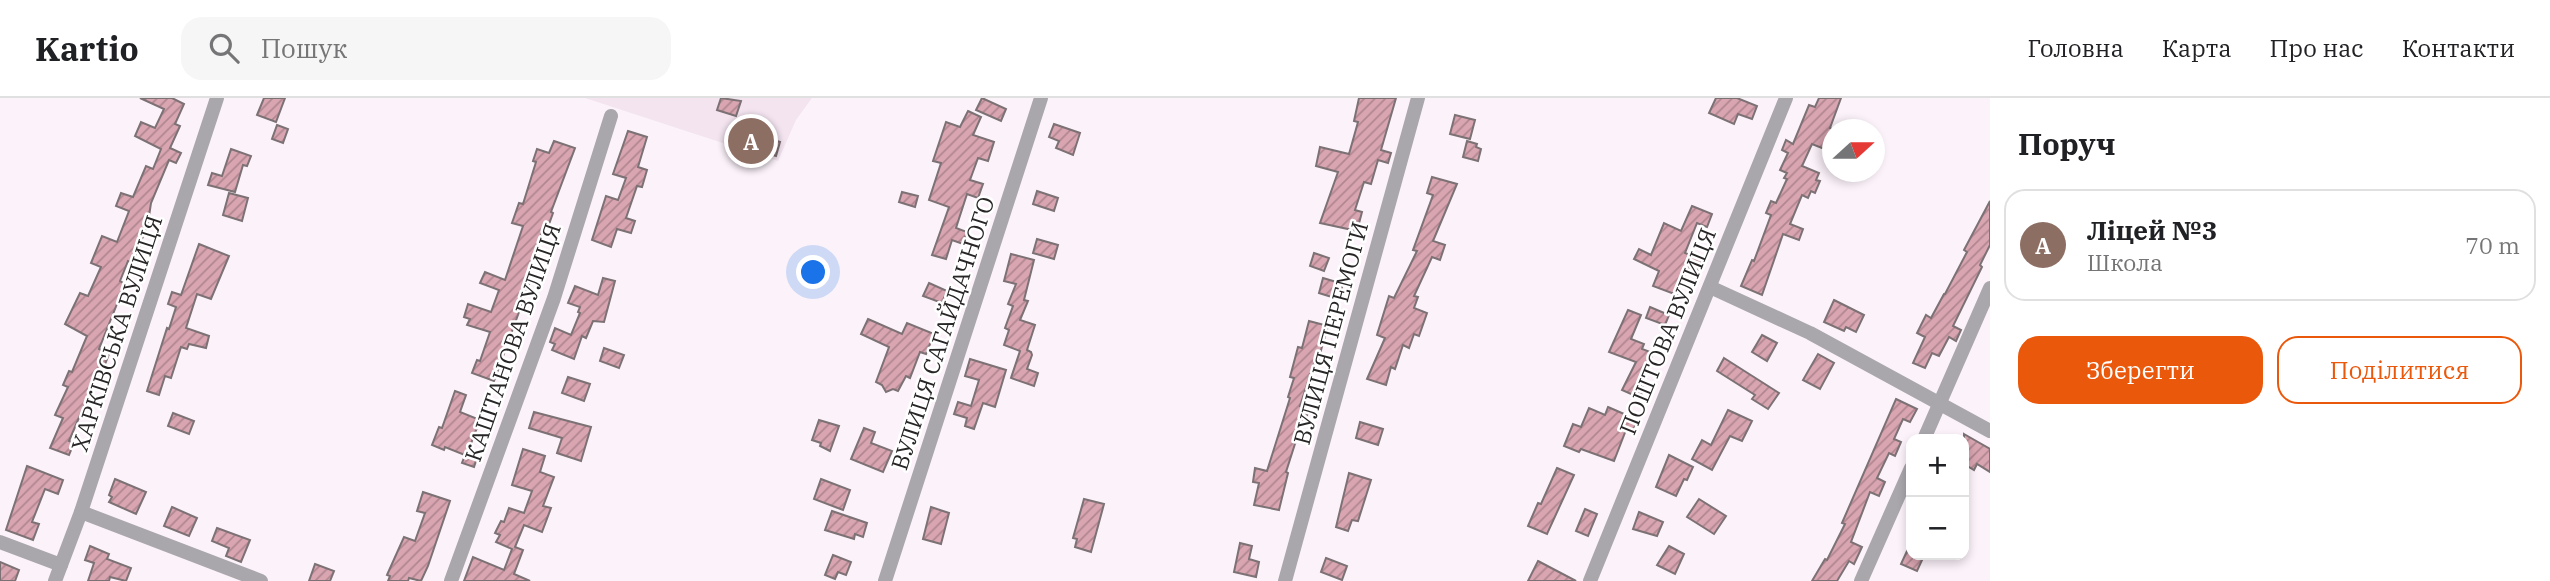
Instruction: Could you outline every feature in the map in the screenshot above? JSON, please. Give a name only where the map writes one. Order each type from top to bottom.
[{"type":"street","name":"ХАРКІВСЬКА ВУЛИЦЯ","points":[[55,581],[81,512],[217,98]]},
{"type":"street","name":"ВУЛИЦЯ САГАЙДАЧНОГО","points":[[885,581],[1041,98]]},
{"type":"street","name":"ВУЛИЦЯ ПЕРЕМОГИ","points":[[1285,581],[1418,98]]},
{"type":"street","name":"ПОШТОВА ВУЛИЦЯ","points":[[1590,581],[1786,98]]},
{"type":"street","name":"КАШТАНОВА ВУЛИЦЯ","points":[[451,581],[554,298],[611,116]]},
{"type":"street","points":[[1710,286],[1810,333],[1990,431]]},
{"type":"street","points":[[1926,434],[1990,288]]},
{"type":"street","points":[[1861,581],[1906,479]]},
{"type":"street","points":[[81,512],[261,581]]},
{"type":"street","points":[[0,542],[61,565]]},
{"type":"shaded area","points":[[585,98],[812,98],[796,120],[778,161]]},
{"type":"building","points":[[140,98],[172,98],[184,104],[175,124],[180,126],[170,148],[181,153],[176,163],[169,160],[151,203],[148,223],[133,263],[128,261],[120,281],[125,284],[99,349],[109,354],[104,367],[101,366],[69,441],[74,443],[69,455],[50,448],[63,418],[55,415],[68,387],[63,385],[69,371],[72,372],[87,336],[65,324],[80,293],[88,296],[101,267],[91,263],[102,236],[117,242],[129,211],[116,206],[121,193],[133,197],[146,166],[153,169],[161,149],[135,136],[141,122],[155,128],[164,109]]},
{"type":"building","points":[[264,98],[285,98],[276,122],[257,115]]},
{"type":"building","points":[[721,98],[741,101],[736,116],[717,110]]},
{"type":"building","points":[[982,98],[1006,109],[1001,121],[976,110]]},
{"type":"building","points":[[1359,98],[1396,98],[1381,150],[1391,153],[1388,163],[1378,160],[1371,184],[1364,182],[1355,210],[1362,212],[1357,231],[1320,223],[1338,172],[1316,166],[1320,147],[1349,154],[1358,122],[1354,121]]},
{"type":"building","points":[[1716,98],[1737,98],[1757,106],[1752,119],[1738,114],[1734,124],[1709,113]]},
{"type":"building","points":[[1819,98],[1841,98],[1833,119],[1822,119],[1822,148],[1812,144],[1802,166],[1819,173],[1816,180],[1820,181],[1815,193],[1811,191],[1808,198],[1802,195],[1790,224],[1803,229],[1799,240],[1783,234],[1762,295],[1741,286],[1752,260],[1754,261],[1771,215],[1766,213],[1771,201],[1776,203],[1787,179],[1784,178],[1787,173],[1780,170],[1788,153],[1782,150],[1786,140],[1793,144],[1809,105],[1815,107]]},
{"type":"building","points":[[968,111],[981,117],[973,135],[994,142],[988,161],[978,158],[970,180],[983,184],[978,198],[967,194],[956,228],[967,232],[963,244],[952,240],[946,259],[932,255],[949,207],[929,200],[941,163],[933,161],[946,122],[960,127]]},
{"type":"building","points":[[1455,115],[1475,120],[1470,139],[1450,134]]},
{"type":"building","points":[[1054,124],[1080,133],[1073,155],[1056,148],[1059,141],[1049,137]]},
{"type":"building","points":[[277,125],[288,129],[283,143],[272,139]]},
{"type":"building","points":[[628,131],[647,137],[638,167],[647,170],[642,187],[637,186],[626,218],[635,221],[631,233],[617,229],[611,247],[592,240],[606,196],[618,200],[626,178],[613,174]]},
{"type":"building","points":[[767,138],[780,142],[776,156],[764,152]]},
{"type":"building","points":[[554,141],[575,148],[548,227],[544,226],[527,278],[531,279],[494,381],[472,373],[477,360],[480,361],[490,332],[467,325],[470,319],[464,317],[468,304],[491,312],[499,290],[480,283],[485,272],[505,280],[523,226],[512,223],[519,203],[523,204],[536,162],[533,161],[537,149],[549,153]]},
{"type":"building","points":[[1467,141],[1477,144],[1476,147],[1481,149],[1478,161],[1463,157]]},
{"type":"building","points":[[231,149],[251,156],[247,166],[243,165],[235,192],[208,185],[212,173],[222,176]]},
{"type":"building","points":[[1432,177],[1457,184],[1433,241],[1445,245],[1440,260],[1432,257],[1414,296],[1418,297],[1414,308],[1427,313],[1419,336],[1414,334],[1409,348],[1403,345],[1395,369],[1391,367],[1386,385],[1367,379],[1385,338],[1377,335],[1389,296],[1394,298],[1417,251],[1413,250],[1433,195],[1427,193]]},
{"type":"building","points":[[1037,191],[1058,198],[1054,211],[1033,204]]},
{"type":"building","points":[[902,192],[918,196],[915,207],[899,202]]},
{"type":"building","points":[[229,193],[248,198],[242,221],[223,215]]},
{"type":"building","points":[[1990,201],[1990,245],[1953,326],[1961,330],[1956,341],[1949,337],[1939,356],[1932,353],[1925,368],[1913,363],[1925,337],[1917,333],[1926,315],[1931,318],[1945,294]]},
{"type":"building","points":[[1692,206],[1712,214],[1707,227],[1697,223],[1685,253],[1702,260],[1698,271],[1688,267],[1677,295],[1653,286],[1659,271],[1634,259],[1639,249],[1651,255],[1664,223],[1681,231]]},
{"type":"building","points":[[1037,239],[1058,245],[1054,259],[1033,253]]},
{"type":"building","points":[[199,244],[229,256],[211,299],[197,294],[186,328],[209,336],[206,348],[189,344],[187,349],[181,347],[171,378],[165,376],[159,395],[147,391],[176,307],[168,304],[172,292],[181,295]]},
{"type":"building","points":[[1314,253],[1329,258],[1324,271],[1310,266]]},
{"type":"building","points":[[1011,254],[1034,260],[1024,300],[1028,301],[1020,320],[1035,325],[1027,350],[1032,355],[1027,369],[1038,373],[1034,386],[1011,378],[1020,351],[1004,345],[1009,330],[1005,328],[1013,306],[1008,304],[1016,284],[1004,281]]},
{"type":"building","points":[[603,278],[615,281],[604,322],[593,321],[586,338],[582,336],[574,359],[552,350],[555,344],[550,342],[555,328],[571,335],[580,313],[580,307],[568,303],[575,286],[598,295]]},
{"type":"building","points":[[1323,278],[1343,284],[1338,299],[1319,293]]},
{"type":"building","points":[[929,283],[947,291],[942,303],[923,296]]},
{"type":"building","points":[[1834,300],[1864,315],[1856,332],[1846,327],[1844,331],[1824,322]]},
{"type":"building","points":[[1650,307],[1669,315],[1665,325],[1646,318]]},
{"type":"building","points":[[1628,310],[1641,315],[1631,339],[1644,344],[1642,349],[1653,353],[1640,386],[1644,388],[1640,398],[1622,390],[1636,362],[1609,352]]},
{"type":"building","points":[[868,319],[902,334],[907,323],[934,334],[926,354],[920,352],[910,378],[906,376],[898,391],[893,389],[886,392],[882,385],[876,382],[889,347],[861,334]]},
{"type":"building","points":[[1309,321],[1328,326],[1317,364],[1314,363],[1300,406],[1309,409],[1286,472],[1288,473],[1279,510],[1254,505],[1259,483],[1253,482],[1255,468],[1267,471],[1290,398],[1288,397],[1294,378],[1290,377],[1298,347],[1302,348]]},
{"type":"building","points":[[1762,335],[1777,343],[1767,361],[1752,352]]},
{"type":"building","points":[[604,348],[624,355],[619,368],[600,361]]},
{"type":"building","points":[[1818,354],[1834,363],[1820,389],[1803,380]]},
{"type":"building","points":[[1724,358],[1779,393],[1768,409],[1752,399],[1755,395],[1717,371]]},
{"type":"building","points":[[970,359],[1006,370],[995,407],[983,403],[974,429],[965,426],[967,418],[954,414],[958,402],[971,406],[979,380],[965,376]]},
{"type":"building","points":[[568,377],[590,384],[584,401],[562,393]]},
{"type":"building","points":[[455,391],[466,395],[460,412],[480,420],[467,454],[477,458],[474,467],[462,463],[465,455],[432,445],[439,427],[442,428]]},
{"type":"building","points":[[1896,399],[1917,409],[1910,422],[1903,419],[1894,439],[1901,442],[1895,456],[1889,453],[1877,478],[1885,482],[1879,496],[1870,492],[1851,542],[1862,547],[1854,564],[1849,561],[1837,581],[1812,581],[1825,559],[1827,560],[1845,524],[1842,523]]},
{"type":"building","points":[[1608,407],[1638,420],[1632,433],[1626,430],[1614,461],[1564,446],[1573,424],[1581,427],[1589,408],[1605,415]]},
{"type":"building","points":[[1728,410],[1752,421],[1742,441],[1730,436],[1712,470],[1692,459],[1702,440],[1711,445]]},
{"type":"building","points":[[534,412],[591,427],[581,461],[557,453],[562,438],[529,428]]},
{"type":"building","points":[[173,413],[194,421],[189,434],[168,426]]},
{"type":"building","points":[[819,420],[839,426],[830,451],[820,446],[821,443],[812,440]]},
{"type":"building","points":[[1360,422],[1383,429],[1378,445],[1356,438]]},
{"type":"building","points":[[864,428],[875,432],[871,443],[892,451],[883,472],[851,459]]},
{"type":"building","points":[[1969,437],[1990,449],[1990,472],[1977,464],[1974,470],[1969,467]]},
{"type":"building","points":[[523,449],[545,456],[540,472],[554,477],[543,506],[551,508],[542,532],[524,525],[515,547],[523,550],[514,574],[530,581],[464,581],[473,557],[504,570],[512,549],[496,542],[500,535],[495,533],[501,521],[504,522],[509,508],[524,513],[532,491],[512,485]]},
{"type":"building","points":[[1669,455],[1693,467],[1676,496],[1656,487]]},
{"type":"building","points":[[27,466],[63,480],[58,494],[45,489],[32,522],[39,524],[33,540],[6,530]]},
{"type":"building","points":[[1557,468],[1574,475],[1547,534],[1528,526]]},
{"type":"building","points":[[1349,473],[1371,480],[1358,521],[1352,520],[1348,531],[1336,527]]},
{"type":"building","points":[[115,479],[146,492],[136,514],[109,502]]},
{"type":"building","points":[[821,479],[850,490],[843,510],[814,499]]},
{"type":"building","points":[[423,492],[450,501],[428,566],[421,581],[409,578],[408,581],[388,581],[390,576],[387,575],[404,537],[415,541],[425,513],[417,511]]},
{"type":"building","points":[[1084,499],[1104,504],[1091,552],[1075,547],[1077,539],[1073,538]]},
{"type":"building","points":[[1699,499],[1726,516],[1714,534],[1687,517]]},
{"type":"building","points":[[172,507],[197,518],[189,536],[164,526]]},
{"type":"building","points":[[931,507],[949,513],[941,544],[923,539]]},
{"type":"building","points":[[1585,509],[1597,514],[1588,536],[1576,531]]},
{"type":"building","points":[[832,511],[867,523],[863,537],[855,534],[854,539],[825,530]]},
{"type":"building","points":[[1639,512],[1663,522],[1657,536],[1633,529]]},
{"type":"building","points":[[217,528],[250,540],[241,562],[226,556],[229,548],[212,541]]},
{"type":"building","points":[[1240,543],[1252,546],[1249,559],[1259,562],[1256,577],[1234,572]]},
{"type":"building","points":[[90,546],[109,554],[107,559],[131,568],[126,581],[110,577],[109,581],[88,581],[94,563],[85,560]]},
{"type":"building","points":[[1669,546],[1684,554],[1675,574],[1657,565]]},
{"type":"building","points":[[1906,553],[1906,560],[1922,560],[1917,571],[1901,564]]},
{"type":"building","points":[[833,555],[851,562],[846,575],[838,572],[835,579],[825,575]]},
{"type":"building","points":[[1326,558],[1347,566],[1342,580],[1321,572]]},
{"type":"building","points":[[1538,561],[1576,581],[1528,581]]},
{"type":"building","points":[[0,562],[19,570],[15,581],[0,581]]},
{"type":"building","points":[[315,564],[334,571],[330,581],[309,581]]},
{"type":"place","name":"Ліцей №3","points":[[751,141]]}]
